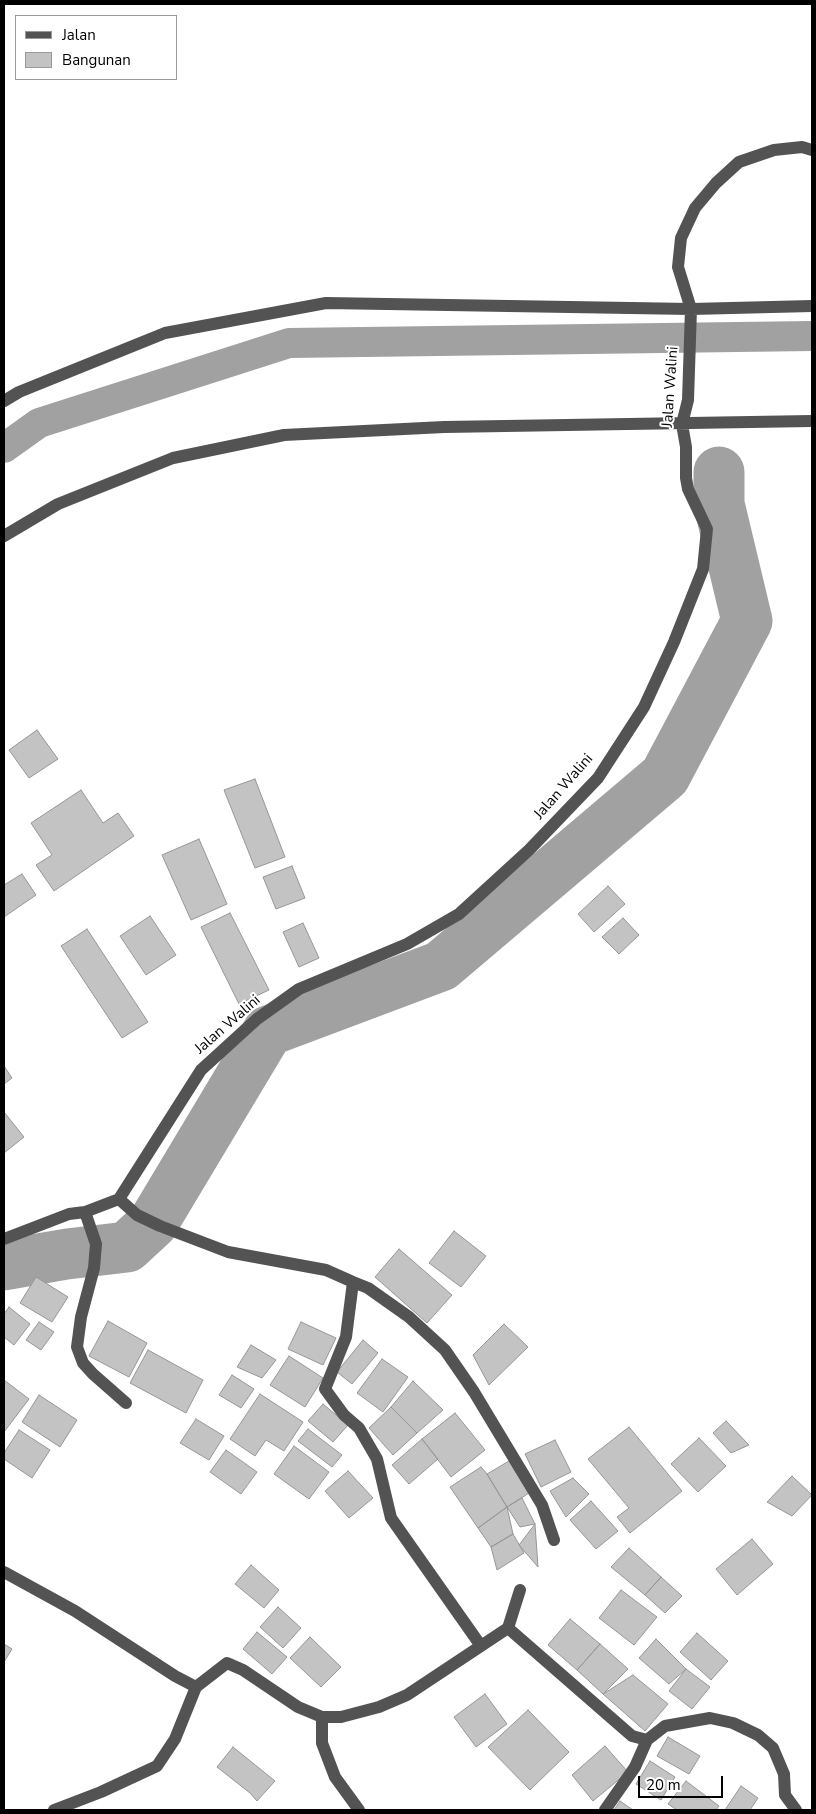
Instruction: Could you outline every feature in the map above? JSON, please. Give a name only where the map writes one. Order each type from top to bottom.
[{"type":"street","name":"Jalan Walini","points":[[119,1199],[201,1070],[257,1019],[299,988],[408,944],[459,914],[529,850],[598,778],[644,707],[674,642],[703,569],[707,529],[688,489],[686,447],[682,424],[688,400],[691,309],[678,268],[681,238],[695,208],[716,183],[739,162],[774,150],[802,148],[812,150]]},
{"type":"street","points":[[4,401],[19,392],[165,333],[326,303],[691,309],[812,306]]},
{"type":"street","points":[[4,536],[58,504],[173,458],[284,435],[444,427],[812,421]]},
{"type":"street","points":[[4,1239],[69,1214],[85,1212],[119,1199],[137,1215],[160,1226],[228,1252],[326,1270],[368,1288],[408,1317],[445,1350],[474,1392],[542,1505],[554,1540]]},
{"type":"street","points":[[85,1212],[96,1244],[94,1268],[77,1347],[83,1363],[126,1402]]},
{"type":"street","points":[[354,1282],[346,1337],[325,1389],[344,1414],[358,1428],[377,1459],[391,1518],[481,1646]]},
{"type":"street","points":[[4,1572],[75,1611],[175,1676],[196,1687]]},
{"type":"street","points":[[54,1810],[101,1792],[157,1766],[175,1739],[196,1687],[227,1663],[243,1670],[298,1707],[322,1717],[340,1717],[379,1707],[407,1695],[508,1628],[520,1590]]},
{"type":"street","points":[[508,1628],[632,1736],[647,1740]]},
{"type":"street","points":[[322,1717],[322,1742],[336,1777],[359,1810]]},
{"type":"street","points":[[605,1810],[635,1767],[647,1740],[665,1726],[710,1718],[733,1723],[758,1735],[773,1748],[784,1774],[785,1795],[796,1810]]},
{"type":"building","points":[[37,730],[58,759],[29,778],[9,750]]},
{"type":"building","points":[[255,779],[285,857],[255,868],[224,790]]},
{"type":"building","points":[[81,790],[103,823],[118,813],[134,836],[54,891],[36,865],[52,855],[31,823]]},
{"type":"building","points":[[199,839],[227,904],[191,920],[162,855]]},
{"type":"building","points":[[292,866],[305,898],[276,909],[263,877]]},
{"type":"building","points":[[22,874],[36,895],[4,917],[4,885]]},
{"type":"building","points":[[608,886],[625,904],[594,932],[578,914]]},
{"type":"building","points":[[230,913],[269,990],[239,1004],[201,927]]},
{"type":"building","points":[[150,916],[176,955],[146,975],[120,936]]},
{"type":"building","points":[[623,918],[639,935],[619,954],[602,937]]},
{"type":"building","points":[[303,923],[319,958],[299,967],[283,932]]},
{"type":"building","points":[[87,929],[148,1022],[122,1038],[61,946]]},
{"type":"building","points":[[4,1066],[12,1078],[4,1084]]},
{"type":"building","points":[[4,1112],[24,1137],[4,1153]]},
{"type":"building","points":[[454,1231],[486,1256],[461,1287],[429,1263]]},
{"type":"building","points":[[399,1249],[452,1295],[427,1323],[375,1277]]},
{"type":"building","points":[[36,1277],[68,1297],[52,1322],[20,1303]]},
{"type":"building","points":[[9,1307],[30,1324],[14,1345],[4,1337],[4,1314]]},
{"type":"building","points":[[108,1321],[147,1343],[129,1377],[89,1356]]},
{"type":"building","points":[[39,1322],[54,1332],[41,1350],[26,1340]]},
{"type":"building","points":[[301,1322],[336,1338],[323,1365],[288,1349]]},
{"type":"building","points":[[504,1324],[528,1347],[489,1385],[473,1355]]},
{"type":"building","points":[[363,1340],[378,1353],[352,1384],[337,1372]]},
{"type":"building","points":[[251,1345],[276,1360],[262,1378],[237,1367]]},
{"type":"building","points":[[148,1350],[203,1380],[186,1413],[130,1383]]},
{"type":"building","points":[[289,1356],[323,1378],[305,1407],[270,1385]]},
{"type":"building","points":[[382,1359],[408,1377],[383,1412],[357,1393]]},
{"type":"building","points":[[232,1375],[254,1389],[241,1408],[219,1395]]},
{"type":"building","points":[[4,1380],[29,1399],[4,1432]]},
{"type":"building","points":[[413,1381],[443,1410],[417,1433],[391,1407]]},
{"type":"building","points":[[260,1394],[303,1422],[284,1451],[266,1440],[255,1456],[230,1439]]},
{"type":"building","points":[[39,1395],[77,1420],[60,1447],[22,1422]]},
{"type":"building","points":[[323,1404],[348,1425],[333,1442],[308,1421]]},
{"type":"building","points":[[391,1407],[417,1433],[393,1455],[369,1428]]},
{"type":"building","points":[[455,1413],[485,1450],[451,1477],[422,1439]]},
{"type":"building","points":[[196,1419],[224,1436],[209,1460],[180,1443]]},
{"type":"building","points":[[726,1421],[749,1445],[731,1453],[713,1433]]},
{"type":"building","points":[[629,1427],[682,1491],[630,1533],[617,1517],[629,1508],[588,1459]]},
{"type":"building","points":[[308,1429],[342,1455],[332,1467],[298,1441]]},
{"type":"building","points":[[19,1430],[50,1450],[32,1478],[4,1459],[4,1453]]},
{"type":"building","points":[[699,1438],[726,1466],[698,1492],[671,1464]]},
{"type":"building","points":[[422,1439],[438,1459],[409,1484],[392,1465]]},
{"type":"building","points":[[555,1440],[571,1472],[541,1487],[525,1454]]},
{"type":"building","points":[[294,1446],[329,1472],[309,1499],[274,1474]]},
{"type":"building","points":[[226,1450],[257,1472],[241,1494],[210,1472]]},
{"type":"building","points":[[509,1461],[529,1493],[507,1507],[487,1474]]},
{"type":"building","points":[[481,1467],[507,1507],[478,1528],[450,1487]]},
{"type":"building","points":[[348,1471],[373,1498],[349,1518],[325,1491]]},
{"type":"building","points":[[792,1476],[812,1495],[792,1516],[767,1502]]},
{"type":"building","points":[[573,1478],[589,1494],[566,1517],[550,1491]]},
{"type":"building","points":[[522,1498],[535,1524],[520,1527],[507,1507]]},
{"type":"building","points":[[591,1501],[618,1531],[596,1549],[570,1520]]},
{"type":"building","points":[[507,1507],[513,1534],[491,1547],[478,1528]]},
{"type":"building","points":[[535,1524],[538,1567],[519,1545]]},
{"type":"building","points":[[513,1534],[524,1553],[497,1570],[491,1547]]},
{"type":"building","points":[[752,1539],[773,1564],[737,1595],[716,1569]]},
{"type":"building","points":[[629,1548],[661,1577],[645,1595],[611,1567]]},
{"type":"building","points":[[251,1565],[279,1590],[264,1608],[235,1584]]},
{"type":"building","points":[[661,1577],[682,1596],[665,1613],[645,1595]]},
{"type":"building","points":[[621,1590],[657,1617],[634,1645],[599,1618]]},
{"type":"building","points":[[278,1607],[301,1628],[283,1648],[260,1627]]},
{"type":"building","points":[[570,1619],[600,1644],[577,1670],[548,1645]]},
{"type":"building","points":[[257,1632],[287,1657],[272,1674],[243,1649]]},
{"type":"building","points":[[697,1633],[728,1661],[711,1680],[680,1652]]},
{"type":"building","points":[[310,1637],[341,1667],[321,1687],[290,1658]]},
{"type":"building","points":[[656,1639],[686,1669],[669,1684],[639,1658]]},
{"type":"building","points":[[4,1644],[12,1649],[4,1662]]},
{"type":"building","points":[[600,1644],[628,1669],[603,1694],[577,1670]]},
{"type":"building","points":[[686,1669],[710,1687],[692,1709],[669,1691]]},
{"type":"building","points":[[633,1675],[668,1704],[645,1731],[603,1694]]},
{"type":"building","points":[[485,1694],[507,1724],[476,1747],[454,1717]]},
{"type":"building","points":[[528,1710],[569,1752],[530,1790],[488,1747]]},
{"type":"building","points":[[668,1737],[700,1756],[689,1774],[657,1756]]},
{"type":"building","points":[[605,1746],[628,1772],[593,1801],[572,1775]]},
{"type":"building","points":[[233,1747],[275,1781],[257,1801],[250,1793],[217,1767]]},
{"type":"building","points":[[650,1761],[675,1777],[661,1800],[636,1784]]},
{"type":"building","points":[[686,1781],[719,1806],[716,1810],[677,1810],[668,1804]]},
{"type":"building","points":[[741,1786],[758,1798],[750,1810],[725,1810]]},
{"type":"building","points":[[620,1801],[633,1810],[614,1810]]},
{"type":"waterway","points":[[4,448],[39,423],[289,343],[812,336]]},
{"type":"waterway","points":[[4,1265],[67,1254],[127,1247],[153,1223],[268,1031],[441,966],[665,776],[747,621],[719,504],[719,472]]}]
